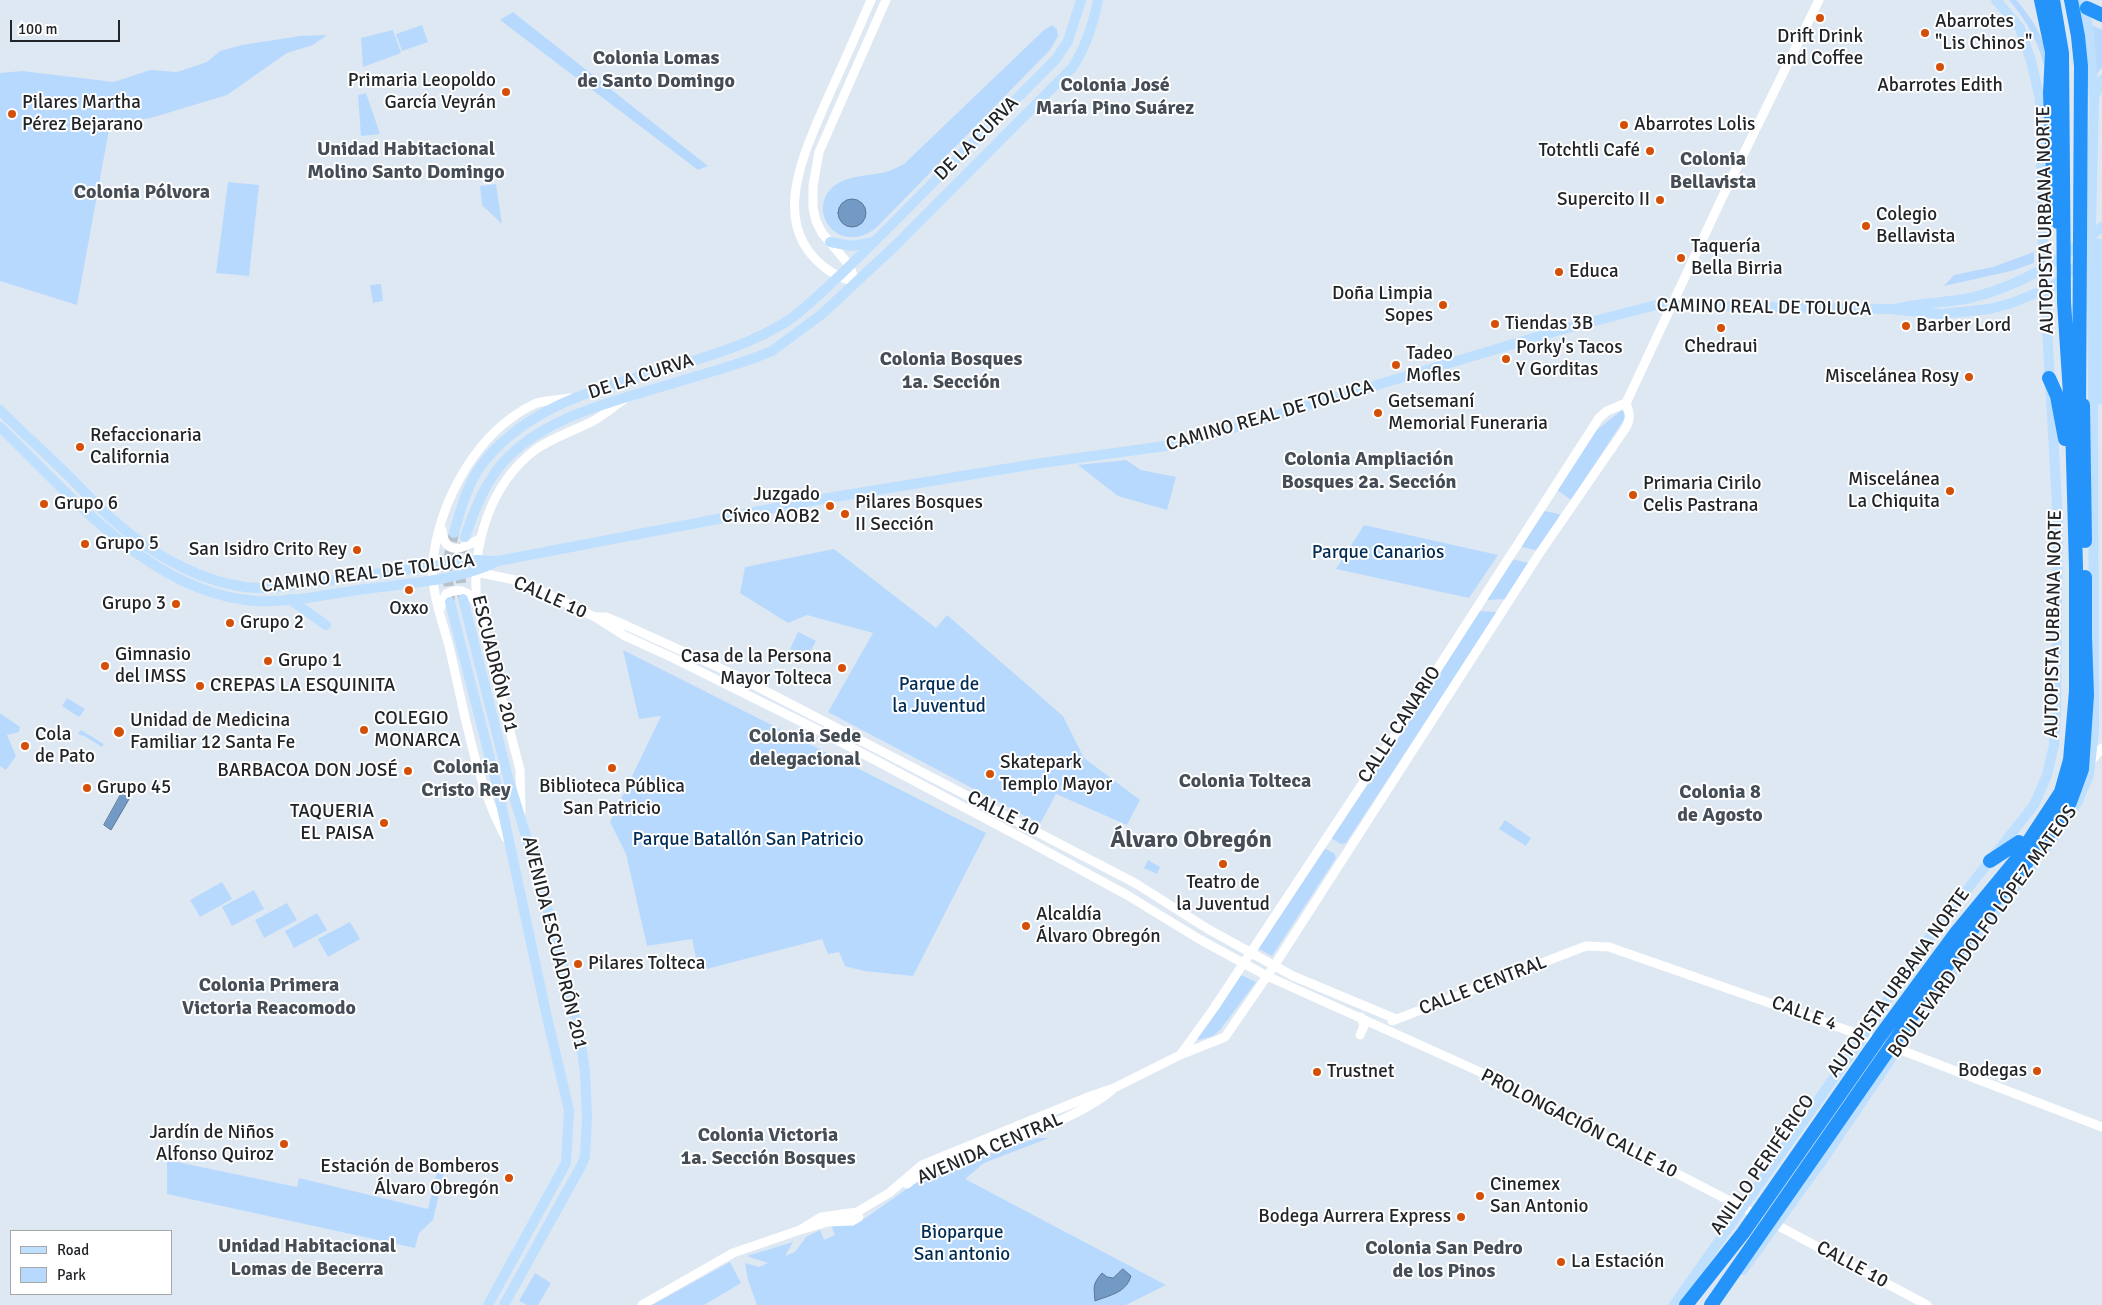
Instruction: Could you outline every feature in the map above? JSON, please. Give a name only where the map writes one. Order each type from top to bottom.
[{"type":"highway","name":"AUTOPISTA URBANA NORTE","points":[[1687,1305],[1743,1233],[1880,1035],[1950,940],[2017,859],[2061,792],[2070,760],[2076,691],[2076,558],[2072,424],[2064,302],[2062,53],[2053,0]]},
{"type":"highway","name":"ANILLO PERIFÉRICO","points":[[1889,1040],[1965,910],[2046,807],[2055,790],[2065,753],[2069,717],[2069,593],[2066,439],[2059,288],[2065,238],[2068,176],[2067,59],[2066,42],[2057,0]]},
{"type":"highway","name":"AUTOPISTA URBANA NORTE","points":[[1711,1305],[1980,918],[2046,837],[2070,802],[2082,769],[2087,695],[2079,460],[2081,75],[2078,36],[2071,0]]},
{"type":"highway","name":"ANILLO PERIFÉRICO","points":[[1706,1305],[1754,1223],[1871,1044],[1889,1040],[1974,920],[2045,834],[2067,794],[2079,755],[2086,616],[2088,282],[2084,62],[2081,31],[2083,2]]},
{"type":"highway","points":[[2083,2],[2102,6]]},
{"type":"highway","points":[[2083,2],[2102,15]]},
{"type":"highway","points":[[2043,6],[2052,52],[2050,93],[2054,198],[2058,221],[2065,238]]},
{"type":"highway","points":[[2049,378],[2057,396],[2066,439]]},
{"type":"highway","points":[[2086,616],[2093,590]]},
{"type":"highway","points":[[1990,860],[2019,842]]},
{"type":"highway","name":"ANILLO PERIFÉRICO","points":[[1687,1305],[1754,1223]]},
{"type":"main road","name":"DE LA CURVA","points":[[578,397],[726,349],[759,336],[792,318],[840,276],[1056,59],[1068,41],[1081,0]]},
{"type":"main road","name":"DE LA CURVA","points":[[629,397],[749,360],[772,351],[822,314],[896,245],[1072,68],[1083,52],[1093,26],[1098,0]]},
{"type":"main road","name":"BOULEVARD ADOLFO LÓPEZ MATEOS","points":[[1674,1305],[1742,1206],[1871,1044],[1928,940],[2034,805],[2047,775],[2054,745],[2058,521],[2049,378],[2046,297],[2047,262],[2040,99],[2031,61],[2020,28],[1996,0]]},
{"type":"main road","points":[[2083,2],[2089,32],[2094,101],[2088,229],[2101,245],[2102,377],[2093,435]]},
{"type":"main road","points":[[2094,101],[2102,80]]},
{"type":"main road","name":"CAMINO REAL DE TOLUCA","points":[[1889,309],[1919,303],[1968,298],[2009,286],[2047,262],[2088,229],[2102,227]]},
{"type":"main road","points":[[830,242],[852,246],[874,242]]},
{"type":"main road","name":"CAMINO REAL DE TOLUCA","points":[[0,410],[113,520],[159,553],[193,571],[234,585],[258,588],[477,560],[498,561],[822,499],[1041,463],[1180,444],[1560,330],[1645,307],[1672,304],[1889,309],[1941,314],[1972,312],[2012,303],[2059,288],[2101,245]]},
{"type":"main road","name":"BOULEVARD ADOLFO LÓPEZ MATEOS","points":[[1719,1305],[1822,1161],[1889,1040],[1986,924],[2060,831],[2077,803],[2090,775],[2094,731],[2093,590],[2097,536],[2088,282]]},
{"type":"main road","points":[[454,533],[462,503],[478,471],[505,438],[544,412],[578,397]]},
{"type":"main road","points":[[465,537],[484,490],[509,455],[532,437],[556,422],[629,397]]},
{"type":"main road","name":"CAMINO REAL DE TOLUCA","points":[[0,427],[104,529],[136,553],[189,583],[232,597],[258,601],[289,599],[434,580],[476,572],[498,561]]},
{"type":"main road","points":[[189,583],[193,571]]},
{"type":"main road","points":[[289,599],[326,625]]},
{"type":"main road","name":"AVENIDA ESCUADRÓN 201","points":[[463,600],[507,774],[521,815],[567,980],[581,1042],[585,1072],[587,1118],[585,1157],[504,1305]]},
{"type":"main road","name":"AVENIDA ESCUADRÓN 201","points":[[450,602],[499,794],[508,842],[569,1110],[566,1163],[488,1305]]},
{"type":"main road","points":[[553,1187],[566,1193]]},
{"type":"street","points":[[855,283],[831,272],[804,243],[798,228],[793,198],[797,176],[808,142],[871,0]]},
{"type":"street","points":[[855,283],[850,266],[818,227],[813,208],[814,178],[819,152],[886,0]]},
{"type":"street","name":"CALLE CANARIO","points":[[1180,1055],[1244,964],[1400,727],[1514,548],[1550,497],[1599,418],[1607,411],[1626,404],[1672,304],[1819,0]]},
{"type":"street","name":"DE LA CURVA","points":[[508,842],[493,813],[472,742],[440,609],[432,567],[446,507],[461,476],[482,444],[508,420],[535,403],[578,397]]},
{"type":"street","name":"DE LA CURVA","points":[[476,572],[479,539],[503,483],[517,465],[536,449],[554,438],[594,420],[629,397]]},
{"type":"street","name":"CALLE CANARIO","points":[[1225,1037],[1274,966],[1533,562],[1625,429],[1630,421],[1630,414],[1626,404]]},
{"type":"street","points":[[441,525],[444,541],[451,547],[460,549],[479,539]]},
{"type":"street","name":"CALLE 10","points":[[476,572],[520,582],[595,617],[733,674],[1134,883],[1274,966],[1304,981],[1396,1019]]},
{"type":"street","name":"ESCUADRÓN 201","points":[[476,572],[477,603],[520,770],[521,815]]},
{"type":"street","points":[[440,609],[446,594],[456,590],[465,591],[477,603]]},
{"type":"street","name":"CALLE 10","points":[[606,621],[625,636],[818,730],[1128,895],[1244,964],[1380,1026]]},
{"type":"street","points":[[2091,761],[2102,748]]},
{"type":"street","name":"CALLE 4","points":[[1586,946],[1609,946],[1871,1044],[1889,1040],[2102,1128]]},
{"type":"street","name":"CALLE CENTRAL","points":[[1380,1026],[1586,946]]},
{"type":"street","points":[[1360,1035],[1364,1026],[1361,1017]]},
{"type":"street","name":"PROLONGACIÓN CALLE 10","points":[[1380,1026],[1478,1071],[1776,1225]]},
{"type":"street","name":"AVENIDA CENTRAL","points":[[642,1305],[733,1253],[828,1222],[852,1221],[879,1206],[914,1178],[925,1172],[1059,1120],[1093,1104],[1114,1088],[1180,1055],[1225,1037]]},
{"type":"street","name":"CALLE 10","points":[[1776,1225],[1927,1305]]},
{"type":"green space","points":[[2009,0],[2016,0],[2018,2],[2040,36],[2047,64],[2047,76],[2033,35]]},
{"type":"green space","points":[[513,12],[708,166],[698,170],[500,20]]},
{"type":"green space","points":[[422,25],[428,42],[402,51],[396,34]]},
{"type":"green space","points":[[1052,25],[1057,29],[1058,36],[1050,50],[876,228],[862,236],[849,237],[838,234],[830,227],[823,207],[826,196],[834,186],[859,176],[886,172],[904,164],[1044,30]]},
{"type":"green space","points":[[2091,25],[2102,30],[2102,67],[2094,78]]},
{"type":"green space","points":[[393,30],[401,53],[363,67],[361,38]]},
{"type":"green space","points":[[327,35],[313,45],[287,53],[227,95],[151,118],[110,124],[77,305],[0,281],[0,73],[22,71],[114,82],[150,70],[177,72],[207,62],[220,51],[242,45],[300,36]]},
{"type":"green space","points":[[366,93],[380,134],[361,136],[358,95]]},
{"type":"green space","points":[[228,182],[259,185],[249,276],[216,273]]},
{"type":"green space","points":[[496,184],[502,224],[482,205],[480,186]]},
{"type":"green space","points":[[2034,252],[2034,263],[2011,271],[1944,286],[1954,275],[1993,267]]},
{"type":"green space","points":[[381,284],[383,301],[373,303],[370,285]]},
{"type":"green space","points":[[1622,410],[1625,418],[1571,500],[1557,490],[1594,432]]},
{"type":"green space","points":[[1126,460],[1141,470],[1176,477],[1167,510],[1118,496],[1078,465]]},
{"type":"green space","points":[[1541,512],[1559,514],[1560,516],[1539,549],[1521,547]]},
{"type":"green space","name":"Parque Canarios","points":[[1364,525],[1498,555],[1469,598],[1336,569]]},
{"type":"green space","name":"Parque de la Juventud","points":[[834,549],[936,628],[947,615],[1063,716],[1084,758],[1140,800],[1127,825],[1056,794],[1040,824],[828,712],[873,633],[807,615],[788,623],[740,593],[745,567]]},
{"type":"green space","points":[[1511,559],[1529,563],[1507,599],[1486,600]]},
{"type":"green space","points":[[1477,611],[1497,612],[1346,843],[1341,844],[1331,838]]},
{"type":"green space","points":[[798,632],[816,641],[807,658],[790,649]]},
{"type":"green space","name":"Parque Batallón San Patricio","points":[[623,650],[986,833],[913,976],[864,971],[845,966],[839,952],[828,954],[822,939],[699,971],[692,939],[647,946],[626,854],[610,822],[661,716],[639,719]]},
{"type":"green space","points":[[67,698],[85,709],[79,717],[62,706]]},
{"type":"green space","points":[[0,713],[20,727],[19,732],[7,735],[16,756],[6,770],[0,766]]},
{"type":"green space","points":[[81,730],[104,744],[102,747],[83,735],[78,734]]},
{"type":"green space","points":[[1505,820],[1531,838],[1526,846],[1499,829]]},
{"type":"green space","points":[[1324,848],[1334,853],[1336,858],[1272,956],[1255,947]]},
{"type":"green space","points":[[1148,860],[1160,867],[1157,874],[1144,868]]},
{"type":"green space","points":[[222,882],[232,899],[200,917],[190,900]]},
{"type":"green space","points":[[254,890],[264,909],[232,926],[222,907]]},
{"type":"green space","points":[[287,903],[297,920],[264,938],[255,920]]},
{"type":"green space","points":[[317,913],[327,930],[294,948],[285,931]]},
{"type":"green space","points":[[350,922],[360,939],[328,957],[318,939]]},
{"type":"green space","points":[[1239,974],[1256,982],[1220,1030],[1213,1036],[1198,1040],[1197,1038]]},
{"type":"green space","name":"Bioparque San antonio","points":[[1038,1138],[1049,1138],[984,1163],[965,1179],[1166,1285],[1126,1305],[757,1305],[748,1280],[745,1263],[759,1267],[768,1263],[747,1256],[793,1242],[785,1256],[795,1252],[806,1237],[820,1230],[824,1240],[835,1235],[831,1225],[853,1224],[867,1217],[915,1183],[1000,1150]]},
{"type":"green space","points":[[167,1160],[297,1187],[299,1178],[428,1209],[438,1167],[445,1168],[433,1220],[419,1233],[415,1248],[167,1194]]},
{"type":"green space","points":[[730,1262],[741,1283],[704,1305],[652,1305]]},
{"type":"green space","points":[[535,1273],[551,1283],[538,1305],[527,1305],[519,1301]]},
{"type":"shaded area","points":[[852,199],[862,203],[866,213],[862,223],[852,227],[842,223],[838,213],[842,203]]},
{"type":"shaded area","points":[[124,789],[132,794],[111,830],[104,825]]},
{"type":"shaded area","points":[[1123,1269],[1131,1276],[1129,1282],[1117,1293],[1095,1301],[1094,1286],[1102,1273],[1107,1277],[1113,1278]]},
{"type":"tunnel","points":[[450,601],[447,564],[454,533]]},
{"type":"tunnel","points":[[463,598],[460,568],[464,539]]},
{"type":"place","name":"Drift Drink and Coffee","points":[[1820,18]]},
{"type":"place","name":"Abarrotes \"Lis Chinos\"","points":[[1925,33]]},
{"type":"place","name":"Abarrotes Edith","points":[[1940,67]]},
{"type":"place","name":"Primaria Leopoldo García Veyrán","points":[[506,92]]},
{"type":"place","name":"Pilares Martha Pérez Bejarano","points":[[12,114]]},
{"type":"place","name":"Abarrotes Lolis","points":[[1624,125]]},
{"type":"place","name":"Totchtli Café","points":[[1650,151]]},
{"type":"place","name":"Supercito II","points":[[1660,200]]},
{"type":"place","name":"Colegio Bellavista","points":[[1866,226]]},
{"type":"place","name":"Taquería Bella Birria","points":[[1681,258]]},
{"type":"place","name":"Educa","points":[[1559,272]]},
{"type":"place","name":"Doña Limpia Sopes","points":[[1443,305]]},
{"type":"place","name":"Tiendas 3B","points":[[1495,324]]},
{"type":"place","name":"Barber Lord","points":[[1906,326]]},
{"type":"place","name":"Chedraui","points":[[1721,328]]},
{"type":"place","name":"Porky's Tacos Y Gorditas","points":[[1506,359]]},
{"type":"place","name":"Tadeo Mofles","points":[[1396,365]]},
{"type":"place","name":"Miscelánea Rosy","points":[[1969,377]]},
{"type":"place","name":"Getsemaní Memorial Funeraria","points":[[1378,413]]},
{"type":"place","name":"Refaccionaria California","points":[[80,447]]},
{"type":"place","name":"Miscelánea La Chiquita","points":[[1950,491]]},
{"type":"place","name":"Primaria Cirilo Celis Pastrana","points":[[1633,495]]},
{"type":"place","name":"Grupo 6","points":[[44,504]]},
{"type":"place","name":"Juzgado Cívico AOB2","points":[[830,506]]},
{"type":"place","name":"Pilares Bosques II Sección","points":[[845,514]]},
{"type":"place","name":"Grupo 5","points":[[85,544]]},
{"type":"place","name":"San Isidro Crito Rey","points":[[357,550]]},
{"type":"place","name":"Oxxo","points":[[409,590]]},
{"type":"place","name":"Grupo 3","points":[[176,604]]},
{"type":"place","name":"Grupo 2","points":[[230,623]]},
{"type":"place","name":"Grupo 1","points":[[268,661]]},
{"type":"place","name":"Gimnasio del IMSS","points":[[105,666]]},
{"type":"place","name":"Casa de la Persona Mayor Tolteca","points":[[842,668]]},
{"type":"place","name":"CREPAS LA ESQUINITA","points":[[200,686]]},
{"type":"place","name":"COLEGIO MONARCA","points":[[364,730]]},
{"type":"place","name":"Unidad de Medicina Familiar 12 Santa Fe","points":[[119,732]]},
{"type":"place","name":"Cola de Pato","points":[[25,746]]},
{"type":"place","name":"Biblioteca Pública San Patricio","points":[[612,768]]},
{"type":"place","name":"BARBACOA DON JOSÉ","points":[[408,771]]},
{"type":"place","name":"Skatepark Templo Mayor","points":[[990,774]]},
{"type":"place","name":"Grupo 45","points":[[87,788]]},
{"type":"place","name":"TAQUERIA EL PAISA","points":[[384,823]]},
{"type":"place","name":"Teatro de la Juventud","points":[[1223,864]]},
{"type":"place","name":"Alcaldía Álvaro Obregón","points":[[1026,926]]},
{"type":"place","name":"Pilares Tolteca","points":[[578,964]]},
{"type":"place","name":"Bodegas","points":[[2037,1071]]},
{"type":"place","name":"Trustnet","points":[[1317,1072]]},
{"type":"place","name":"Jardín de Niños Alfonso Quiroz","points":[[284,1144]]},
{"type":"place","name":"Estación de Bomberos Álvaro Obregón","points":[[509,1178]]},
{"type":"place","name":"Cinemex San Antonio","points":[[1480,1196]]},
{"type":"place","name":"Bodega Aurrera Express","points":[[1461,1217]]},
{"type":"place","name":"La Estación","points":[[1561,1262]]},
{"type":"district","name":"Colonia Lomas de Santo Domingo","points":[[656,70]]},
{"type":"district","name":"Colonia José María Pino Suárez","points":[[1115,98]]},
{"type":"district","name":"Unidad Habitacional Molino Santo Domingo","points":[[406,162]]},
{"type":"district","name":"Colonia Bellavista","points":[[1713,172]]},
{"type":"district","name":"Colonia Pólvora","points":[[142,193]]},
{"type":"district","name":"Colonia Bosques 1a. Sección","points":[[951,372]]},
{"type":"district","name":"Colonia Ampliación Bosques 2a. Sección","points":[[1369,472]]},
{"type":"district","name":"Colonia Sede delegacional","points":[[805,748]]},
{"type":"district","name":"Colonia Cristo Rey","points":[[466,780]]},
{"type":"district","name":"Colonia Tolteca","points":[[1245,782]]},
{"type":"district","name":"Colonia 8 de Agosto","points":[[1720,804]]},
{"type":"district","name":"Álvaro Obregón","points":[[1191,841]]},
{"type":"district","name":"Colonia Primera Victoria Reacomodo","points":[[269,998]]},
{"type":"district","name":"Colonia Victoria 1a. Sección Bosques","points":[[768,1148]]},
{"type":"district","name":"Unidad Habitacional Lomas de Becerra","points":[[307,1258]]},
{"type":"district","name":"Colonia San Pedro de los Pinos","points":[[1444,1260]]}]
